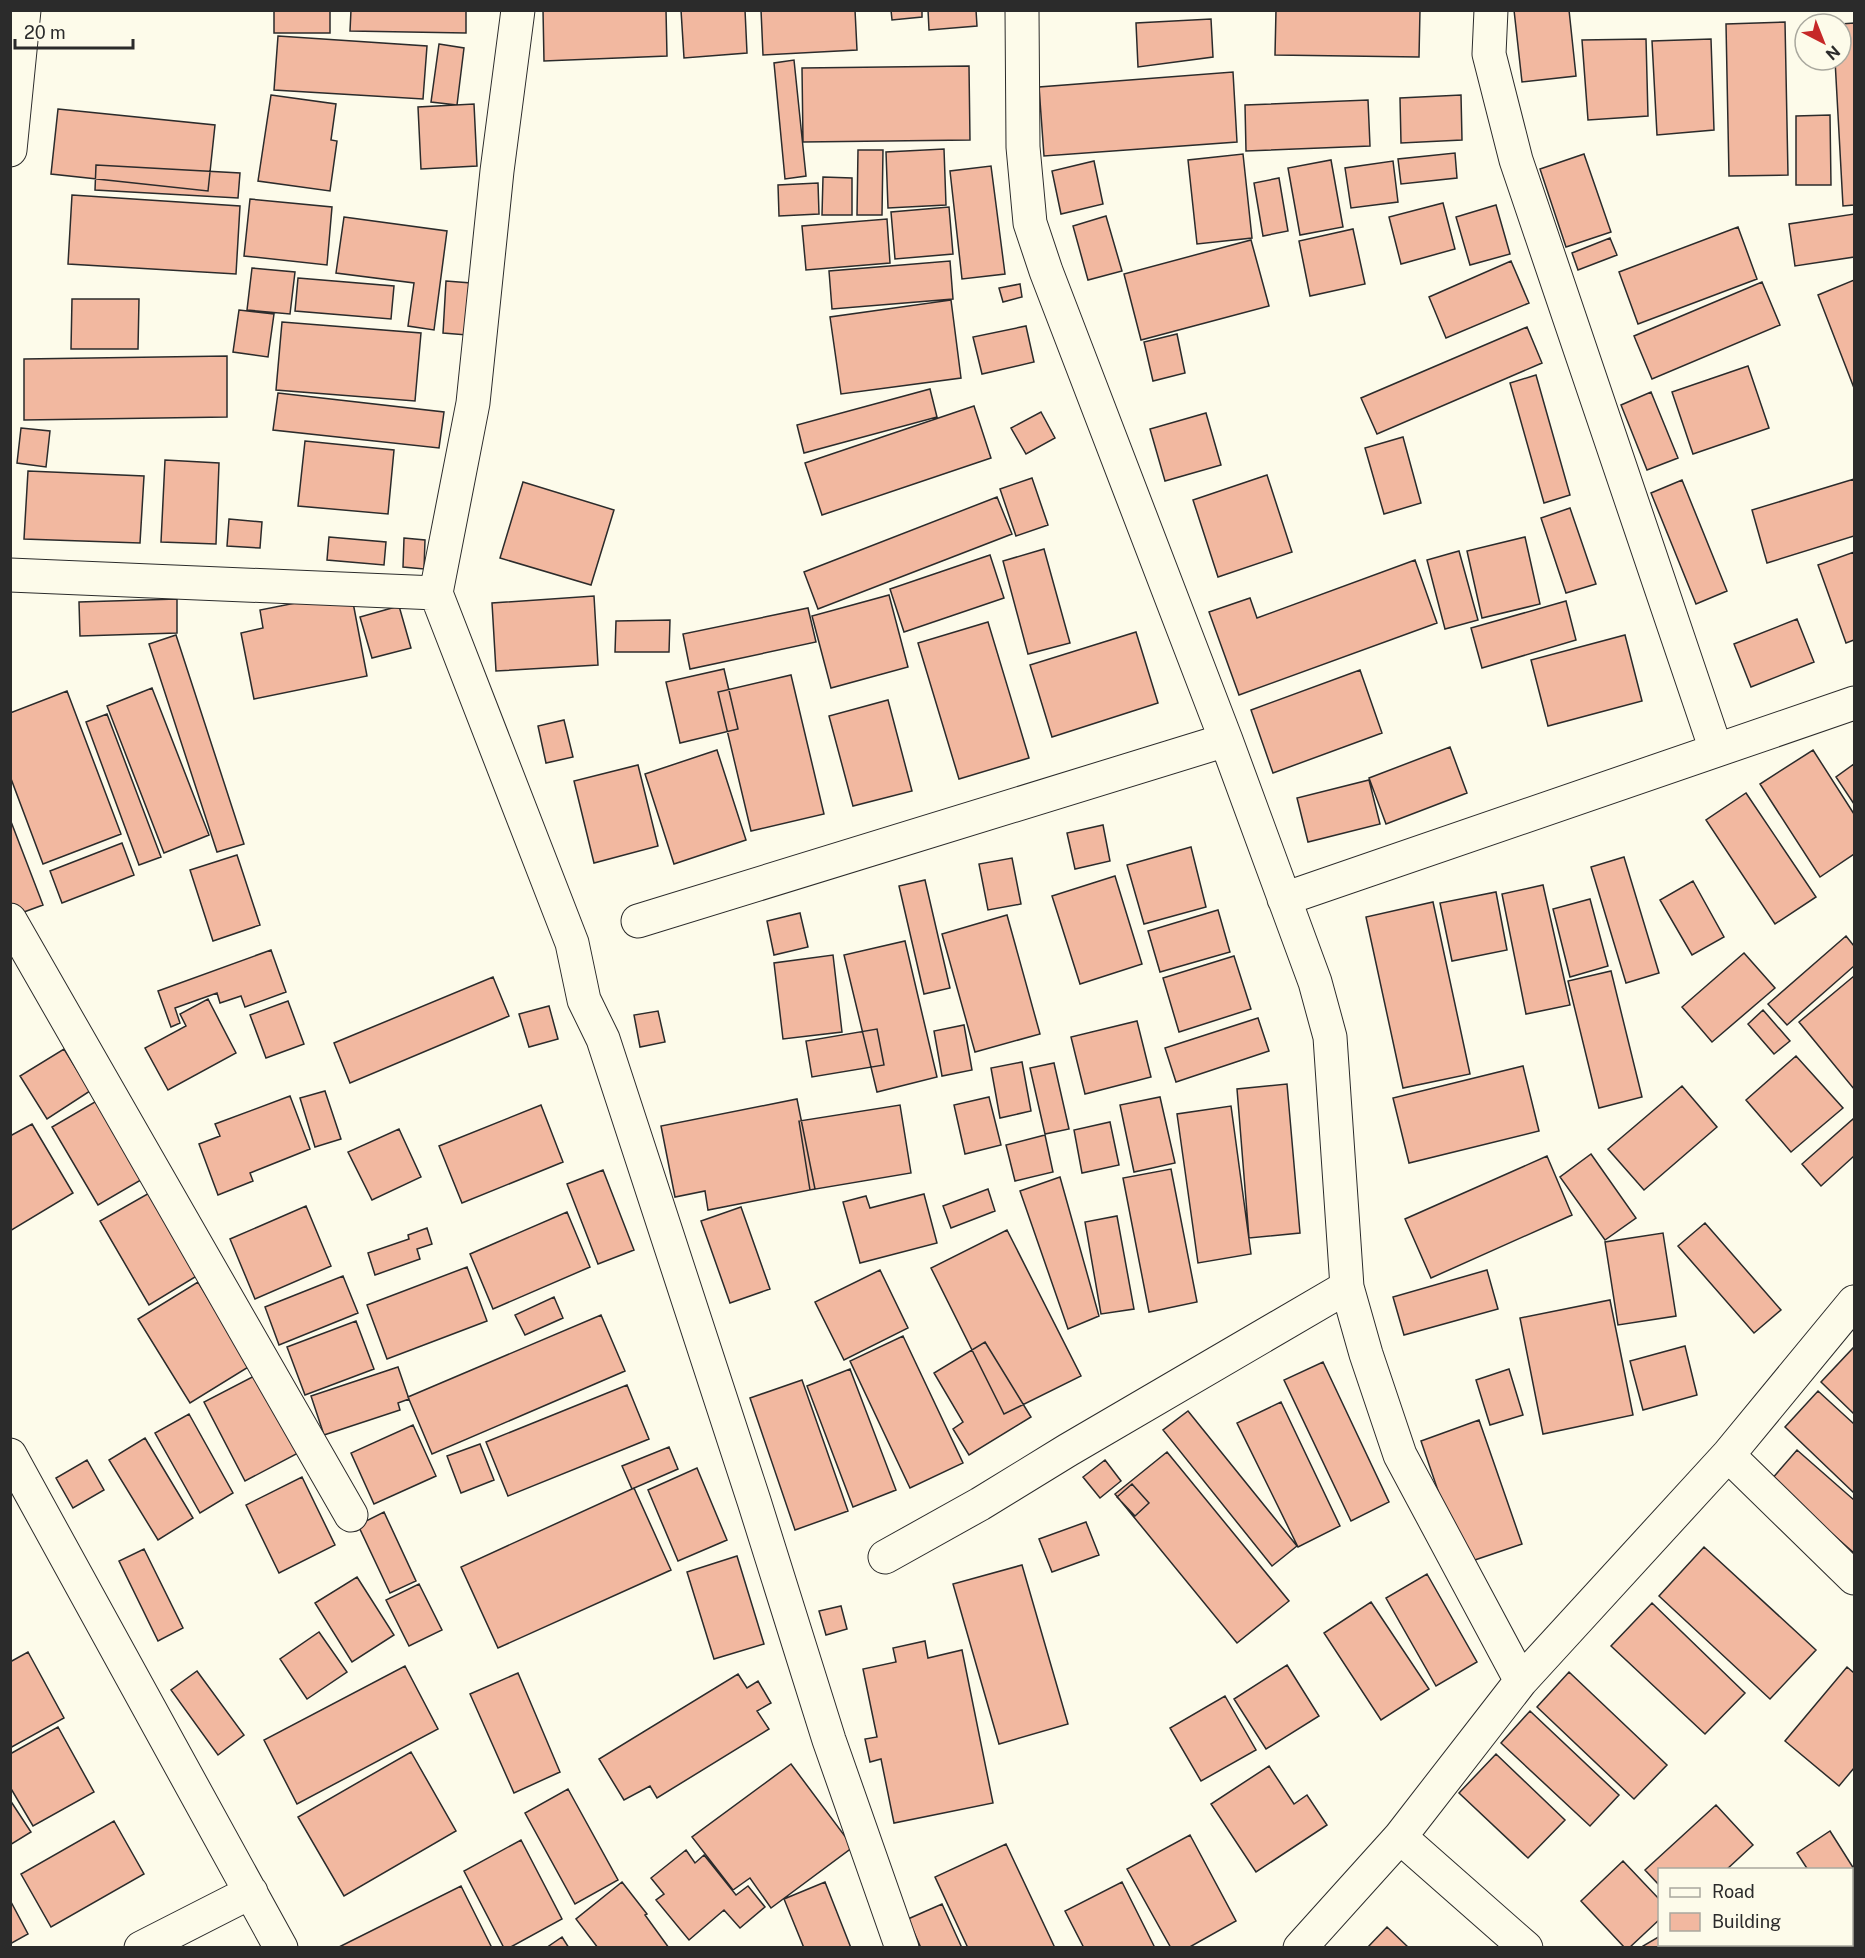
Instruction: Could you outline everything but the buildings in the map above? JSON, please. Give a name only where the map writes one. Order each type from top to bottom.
[{"type":"street","points":[[10,150],[24,10]]},
{"type":"street","points":[[518,10],[497,171],[473,403],[436,593],[572,943],[584,1000],[603,1039],[829,1740],[902,1947]]},
{"type":"street","points":[[1022,10],[1023,147],[1030,223],[1046,271],[1316,982],[1330,1037],[1347,1287],[1366,1354],[1400,1455],[1521,1681]]},
{"type":"street","points":[[1491,10],[1489,54],[1516,160],[1716,750]]},
{"type":"street","points":[[10,576],[436,593]]},
{"type":"street","points":[[1284,899],[1854,703]]},
{"type":"street","points":[[638,921],[1226,740]]},
{"type":"street","points":[[10,920],[351,1515]]},
{"type":"street","points":[[885,1557],[980,1504],[1347,1287]]},
{"type":"street","points":[[1299,1947],[1400,1837],[1521,1681],[1728,1455],[1854,1302]]},
{"type":"street","points":[[10,1455],[281,1947]]},
{"type":"street","points":[[1728,1455],[1854,1578]]},
{"type":"street","points":[[1400,1837],[1526,1947]]},
{"type":"street","points":[[141,1947],[251,1892]]}]
